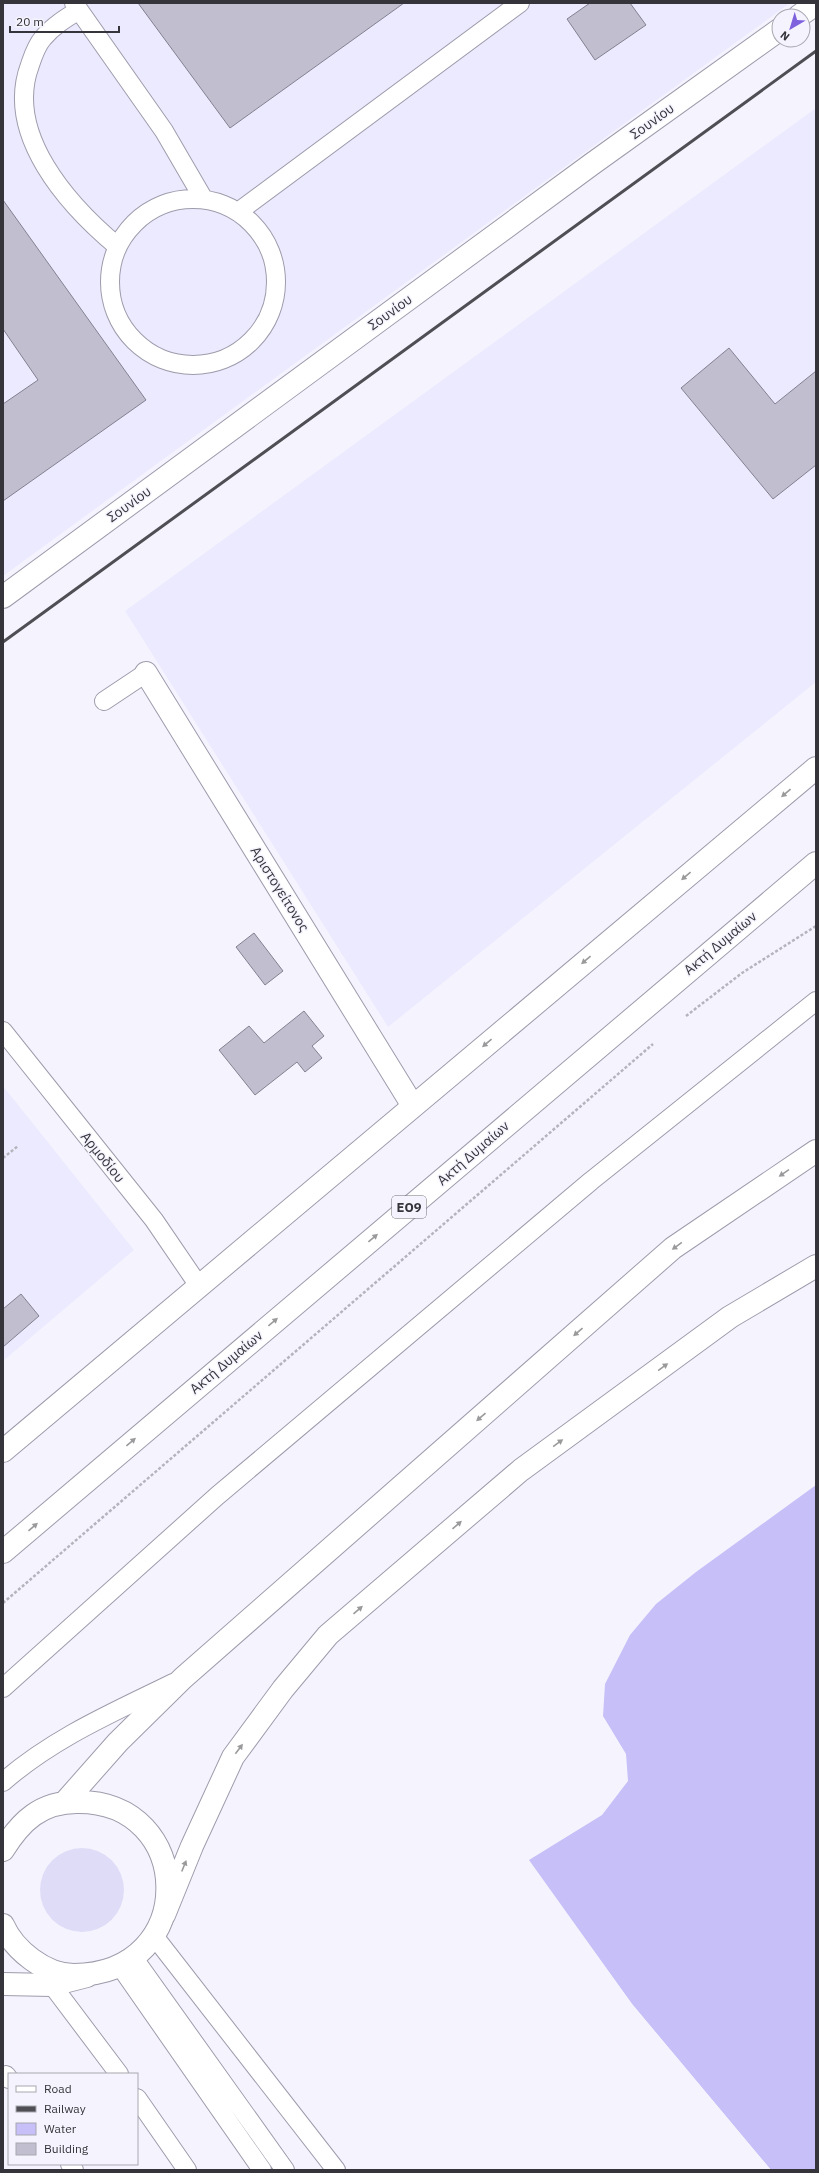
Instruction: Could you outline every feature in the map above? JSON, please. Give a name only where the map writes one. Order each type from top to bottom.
[{"type":"main road","name":"Σουνίου","points":[[3,597],[592,164],[771,36]]},
{"type":"main road","name":"Αριστογείτονος","points":[[146,673],[413,1106]]},
{"type":"main road","points":[[3,1451],[816,768]]},
{"type":"main road","name":"Ακτή Δυμαίων","points":[[3,1552],[816,864]]},
{"type":"main road","points":[[65,1802],[118,1742],[183,1678],[673,1248],[816,1151]]},
{"type":"main road","points":[[3,1984],[52,1985],[98,1974],[127,1962],[139,1954],[154,1936],[192,1846],[233,1757],[283,1689],[328,1635],[521,1470],[730,1317],[816,1266]]},
{"type":"main road","points":[[3,1850],[16,1830],[38,1812],[65,1802],[95,1802],[124,1812],[147,1831],[162,1857],[169,1886],[164,1915]]},
{"type":"main road","points":[[3,1925],[6,1932],[23,1953],[46,1968],[71,1975],[98,1974]]},
{"type":"lane","points":[[238,212],[520,3]]},
{"type":"lane","points":[[117,246],[82,214],[49,172],[33,140],[23,109],[26,79],[35,51],[42,38],[77,7],[164,131],[203,198]]},
{"type":"lane","points":[[203,198],[221,203],[238,212],[253,224],[264,239],[272,256],[276,275],[276,294],[271,312],[262,329],[249,344],[234,355],[216,362],[197,365],[178,364],[160,358],[143,348],[129,336],[119,320],[114,308],[109,283],[111,264],[117,246],[128,228],[149,211],[161,204],[182,199],[203,198]]},
{"type":"lane","points":[[104,701],[146,673]]},
{"type":"lane","points":[[3,1688],[216,1496],[591,1181],[816,1002]]},
{"type":"lane","name":"Αρμοδίου","points":[[3,1031],[154,1220],[199,1286]]},
{"type":"lane","points":[[3,1782],[40,1752],[74,1731],[183,1678]]},
{"type":"lane","points":[[154,1936],[336,2170]]},
{"type":"lane","points":[[127,1962],[262,2170]]},
{"type":"lane","points":[[127,1962],[285,2170]]},
{"type":"lane","points":[[52,1985],[118,2073]]},
{"type":"lane","points":[[138,2099],[187,2170]]},
{"type":"path","points":[[682,1019],[742,973],[816,926]]},
{"type":"path","points":[[3,1603],[658,1040]]},
{"type":"path","points":[[3,1158],[18,1146]]},
{"type":"shaded area","points":[[3,3],[790,3],[783,8],[771,8],[771,17],[3,576]]},
{"type":"shaded area","points":[[816,108],[816,682],[388,1027],[125,611]]},
{"type":"shaded area","points":[[3,1086],[134,1250],[3,1361]]},
{"type":"shaded area","points":[[82,1848],[98,1851],[112,1860],[121,1874],[124,1890],[121,1906],[112,1920],[98,1929],[82,1932],[66,1929],[52,1920],[43,1906],[40,1890],[43,1874],[52,1860],[66,1851]]},
{"type":"water","points":[[816,1485],[816,2170],[771,2170],[632,2004],[529,1860],[602,1815],[628,1781],[626,1754],[603,1716],[605,1684],[630,1635],[656,1604],[696,1572]]},
{"type":"pier","points":[[527,1859],[632,2004],[771,2170],[768,2170],[630,2005]]},
{"type":"building","points":[[138,3],[404,3],[230,128]]},
{"type":"building","points":[[590,3],[630,3],[646,25],[595,60],[567,19]]},
{"type":"building","points":[[3,200],[146,400],[3,501],[3,404],[38,380],[3,329]]},
{"type":"building","points":[[729,348],[775,404],[816,371],[816,465],[773,499],[681,388]]},
{"type":"building","points":[[254,933],[283,971],[265,985],[236,947]]},
{"type":"building","points":[[304,1011],[324,1036],[312,1046],[322,1058],[305,1072],[297,1062],[255,1095],[219,1050],[249,1026],[264,1043]]},
{"type":"building","points":[[21,1294],[39,1316],[3,1347],[3,1309]]},
{"type":"railway","points":[[3,642],[816,51]]}]
